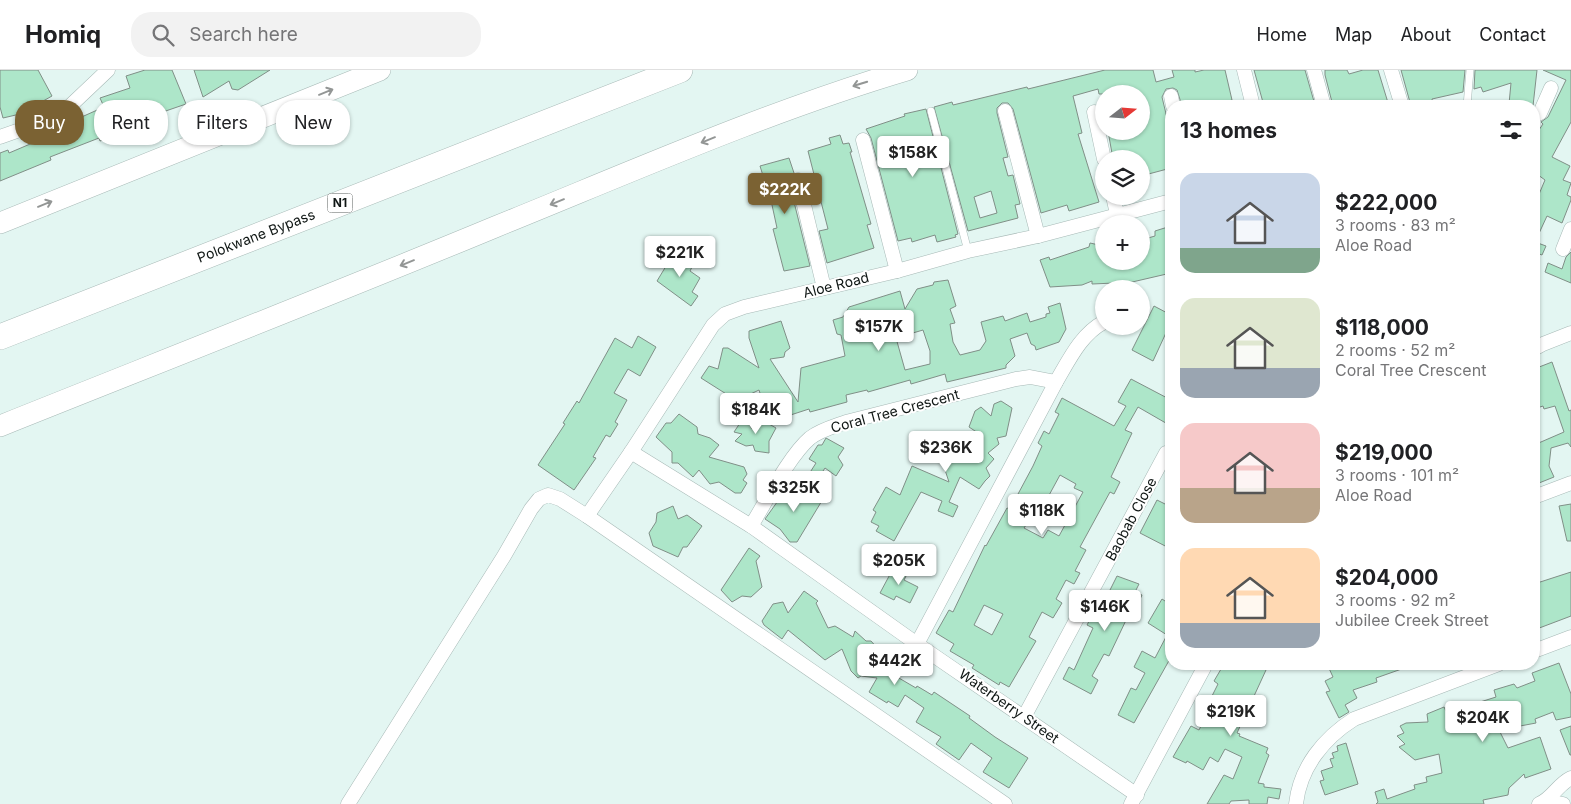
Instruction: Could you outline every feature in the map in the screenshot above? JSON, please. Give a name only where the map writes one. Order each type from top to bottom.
[{"type":"highway","name":"Polokwane Bypass","points":[[0,336],[680,70]]},
{"type":"main road","points":[[0,222],[380,70]]},
{"type":"main road","points":[[0,426],[340,291],[727,132],[846,88],[907,70]]},
{"type":"street","points":[[0,137],[48,120],[70,106],[108,70]]},
{"type":"street","points":[[1244,70],[1252,100]]},
{"type":"street","points":[[1314,70],[1322,100]]},
{"type":"street","points":[[1391,70],[1400,100]]},
{"type":"street","points":[[1540,113],[1551,88]]},
{"type":"street","points":[[1005,111],[1038,236]]},
{"type":"street","points":[[1094,112],[1102,150]]},
{"type":"street","points":[[863,140],[897,271]]},
{"type":"street","points":[[798,180],[824,288]]},
{"type":"street","name":"Aloe Road","points":[[590,510],[631,452],[713,325],[725,314],[744,307],[897,271],[968,251],[1038,236],[1165,202]]},
{"type":"street","points":[[1115,205],[1117,214]]},
{"type":"street","points":[[1563,249],[1571,229]]},
{"type":"street","points":[[917,644],[1056,382],[1081,341],[1095,327]]},
{"type":"street","points":[[1540,346],[1571,333]]},
{"type":"street","name":"Coral Tree Crescent","points":[[751,526],[796,454],[811,437],[826,429],[846,422],[1016,379],[1030,377],[1056,382]]},
{"type":"street","name":"Waterberry Street","points":[[631,452],[751,526],[917,644],[1024,717],[1134,799]]},
{"type":"street","name":"Baobab Close","points":[[1024,717],[1165,455]]},
{"type":"street","points":[[1540,495],[1571,483]]},
{"type":"street","points":[[348,804],[537,501],[544,496],[553,496],[590,510],[1005,804]]},
{"type":"street","points":[[1540,649],[1571,637]]},
{"type":"street","points":[[1134,799],[1203,670]]},
{"type":"street","points":[[1296,804],[1298,792],[1314,756],[1336,730],[1354,719],[1483,670]]},
{"type":"street","points":[[1552,803],[1547,801],[1561,784],[1571,778]]},
{"type":"lane","points":[[1468,100],[1470,70]]},
{"type":"lane","points":[[931,111],[968,251]]},
{"type":"building","points":[[0,70],[38,70],[52,96],[45,100],[15,100],[15,115],[3,118],[0,107]]},
{"type":"building","points":[[145,70],[172,70],[184,100],[178,100],[178,107],[168,110],[168,100],[101,100],[100,98],[130,88],[126,76]]},
{"type":"building","points":[[194,70],[270,70],[238,90],[232,89],[229,81],[203,97]]},
{"type":"building","points":[[1105,70],[1153,70],[1156,82],[1174,77],[1172,70],[1195,70],[1195,72],[1225,70],[1232,100],[1180,100],[1177,90],[1173,88],[1166,89],[1162,97],[1165,110],[1165,170],[1150,174],[1150,150],[1111,150],[1110,140],[1150,140],[1150,85],[1095,85],[1095,90],[1073,96],[1082,133],[1078,134],[1095,189],[1095,203],[1069,211],[1067,205],[1041,213],[1013,109],[1008,103],[1002,103],[997,108],[997,113],[1008,157],[1003,158],[1008,176],[1013,175],[1020,204],[1015,205],[1018,218],[968,231],[934,107],[952,102],[953,105]],"holes":[[[991,191],[997,213],[980,218],[974,197]]]},
{"type":"building","points":[[1254,70],[1305,70],[1314,100],[1262,100]]},
{"type":"building","points":[[1325,70],[1347,70],[1349,74],[1363,70],[1378,70],[1387,100],[1331,100]]},
{"type":"building","points":[[1401,70],[1465,70],[1463,92],[1432,100],[1409,100]]},
{"type":"building","points":[[1475,70],[1537,70],[1534,100],[1509,100],[1511,83],[1483,92],[1481,87],[1474,89]]},
{"type":"building","points":[[1543,70],[1571,70],[1571,122],[1552,157],[1570,166],[1563,180],[1571,183],[1567,195],[1571,197],[1571,200],[1562,223],[1547,216],[1540,231],[1540,192],[1545,180],[1540,176],[1540,128],[1543,124],[1541,122],[1548,117],[1566,80]]},
{"type":"building","points":[[926,109],[958,234],[955,235],[956,237],[937,242],[935,235],[912,242],[911,238],[898,241],[871,138],[866,129],[905,116],[904,114]]},
{"type":"building","points":[[94,111],[94,140],[84,144],[84,116]]},
{"type":"building","points":[[840,135],[843,144],[849,143],[852,152],[850,152],[871,224],[867,225],[874,248],[827,263],[819,231],[828,229],[808,151],[831,144],[829,138]]},
{"type":"building","points":[[28,145],[81,145],[50,157],[51,160],[0,181],[0,153],[8,150],[9,153]]},
{"type":"building","points":[[789,158],[794,173],[790,177],[789,182],[810,266],[784,271],[773,229],[777,228],[772,205],[760,166]]},
{"type":"building","points":[[1165,228],[1165,274],[1141,280],[1095,280],[1095,284],[1092,284],[1092,281],[1082,285],[1050,287],[1040,260],[1049,257],[1050,260],[1089,247],[1090,243],[1095,244],[1095,270],[1150,270],[1150,237],[1155,236],[1155,231]]},
{"type":"building","points":[[1540,244],[1546,246],[1542,255],[1540,254]]},
{"type":"building","points":[[677,248],[690,257],[686,263],[692,267],[690,271],[700,278],[692,292],[698,296],[691,306],[657,281]]},
{"type":"building","points":[[1571,252],[1571,283],[1545,272],[1548,263],[1562,269],[1566,257]]},
{"type":"building","points":[[948,280],[956,306],[950,309],[955,323],[950,324],[953,342],[960,355],[980,350],[986,341],[981,322],[1003,316],[1005,321],[1027,313],[1030,322],[1046,317],[1046,314],[1050,313],[1048,307],[1060,303],[1066,329],[1059,342],[1036,350],[1035,346],[1031,344],[1027,333],[1010,339],[1015,356],[1006,365],[1006,368],[947,382],[945,374],[911,384],[910,380],[868,392],[867,390],[846,395],[847,402],[810,412],[809,409],[769,422],[759,390],[738,400],[701,378],[709,366],[718,369],[723,348],[728,348],[759,368],[749,338],[749,331],[781,321],[790,348],[785,352],[784,357],[770,359],[798,402],[801,368],[845,356],[841,335],[837,334],[833,320],[843,317],[849,307],[900,291],[905,309],[917,289],[933,285],[934,282]],"holes":[[[923,330],[930,351],[930,364],[905,370],[896,338]]]},
{"type":"building","points":[[1154,306],[1165,312],[1165,335],[1153,361],[1132,350],[1140,335],[1150,335],[1150,314]]},
{"type":"building","points":[[638,336],[656,347],[640,376],[628,369],[614,393],[627,400],[615,422],[618,424],[610,437],[606,435],[593,457],[596,458],[574,490],[538,465],[565,424],[563,423],[577,401],[579,403],[615,338],[632,348]]},
{"type":"building","points":[[1552,362],[1569,411],[1571,410],[1571,447],[1568,443],[1551,448],[1549,466],[1554,477],[1540,483],[1540,442],[1564,432],[1555,406],[1544,409],[1543,406],[1540,407],[1540,367]]},
{"type":"building","points":[[1131,379],[1165,397],[1165,423],[1138,407],[1125,430],[1132,433],[1111,477],[1120,482],[1114,494],[1110,492],[1080,547],[1086,550],[1075,571],[1080,573],[1074,584],[1066,580],[1056,599],[1062,603],[1053,618],[1042,612],[1029,637],[1036,641],[1009,687],[1000,682],[999,685],[972,668],[974,665],[950,651],[954,644],[936,633],[949,610],[953,612],[985,545],[1007,508],[1010,509],[1042,446],[1038,443],[1044,431],[1049,434],[1059,414],[1055,412],[1062,398],[1114,426],[1126,406],[1118,402]],"holes":[[[1060,475],[1076,484],[1074,488],[1083,492],[1059,536],[1048,530],[1043,538],[1024,528],[1026,525],[1022,522],[1031,504],[1041,510]],[[984,605],[1003,614],[992,635],[974,625]]]},
{"type":"building","points":[[1001,401],[1012,408],[1006,436],[997,438],[999,444],[988,453],[994,459],[986,468],[990,476],[979,489],[960,477],[949,502],[958,506],[953,517],[938,511],[942,501],[921,492],[894,541],[876,531],[879,526],[871,522],[876,512],[873,510],[886,487],[900,495],[912,466],[949,482],[942,461],[947,454],[957,453],[954,444],[981,435],[969,427],[975,411],[981,407],[991,416],[994,404]]},
{"type":"building","points":[[679,414],[697,427],[698,434],[710,438],[719,445],[709,457],[744,467],[747,474],[743,480],[747,483],[741,493],[735,493],[719,482],[710,484],[699,470],[693,477],[678,463],[672,463],[672,452],[656,437],[666,423],[671,423]]},
{"type":"building","points":[[742,420],[747,420],[752,429],[758,421],[764,421],[776,428],[769,441],[769,453],[755,451],[753,445],[746,446],[735,441],[742,434],[734,432]]},
{"type":"building","points":[[826,438],[844,448],[838,457],[843,465],[836,476],[825,468],[817,480],[809,474],[816,463],[809,459],[818,445],[822,445]]},
{"type":"building","points":[[790,484],[793,498],[797,492],[804,489],[823,499],[797,542],[790,542],[780,529],[765,519]]},
{"type":"building","points":[[1157,500],[1165,504],[1165,546],[1140,533]]},
{"type":"building","points":[[1571,504],[1571,541],[1567,541],[1559,506]]},
{"type":"building","points":[[673,506],[678,519],[687,515],[702,526],[687,547],[683,547],[678,557],[653,546],[649,533],[656,522],[657,513]]},
{"type":"building","points":[[749,548],[760,556],[756,561],[762,587],[751,597],[742,596],[732,602],[721,590]]},
{"type":"building","points":[[895,565],[908,572],[904,580],[918,587],[910,603],[896,596],[894,600],[880,593]]},
{"type":"building","points":[[1571,572],[1571,616],[1540,628],[1540,582]]},
{"type":"building","points":[[1117,576],[1139,584],[1135,592],[1142,595],[1131,618],[1128,616],[1109,656],[1104,654],[1092,676],[1098,680],[1091,694],[1063,679],[1069,667],[1074,670],[1093,628],[1087,625],[1094,612],[1098,614]]},
{"type":"building","points":[[804,591],[818,601],[816,603],[828,628],[835,626],[853,637],[855,631],[866,641],[871,641],[879,650],[882,658],[897,667],[892,674],[932,695],[934,692],[970,716],[969,718],[995,737],[1028,758],[1009,788],[983,772],[992,758],[971,743],[959,760],[936,744],[941,737],[916,722],[924,708],[905,695],[898,707],[888,701],[887,703],[869,692],[877,678],[861,676],[858,678],[851,671],[842,649],[825,660],[788,630],[782,639],[764,625],[762,621],[773,604],[783,602],[788,613]]},
{"type":"building","points":[[1162,599],[1165,601],[1165,634],[1148,623]]},
{"type":"building","points":[[1165,639],[1165,668],[1134,723],[1118,715],[1131,688],[1136,690],[1145,673],[1134,667],[1142,651],[1155,658]]},
{"type":"building","points":[[1559,663],[1571,694],[1571,717],[1556,720],[1553,712],[1535,719],[1536,723],[1499,730],[1508,748],[1540,737],[1551,769],[1525,778],[1524,774],[1509,788],[1508,795],[1483,800],[1484,804],[1376,804],[1378,802],[1375,792],[1384,789],[1387,799],[1415,789],[1414,785],[1427,782],[1426,777],[1442,773],[1439,754],[1415,760],[1399,747],[1405,744],[1397,736],[1404,733],[1400,726],[1406,723],[1428,722],[1427,714],[1444,707],[1446,711],[1457,706],[1458,709],[1496,697],[1494,690],[1514,684],[1517,688],[1535,681],[1532,673]]},
{"type":"building","points":[[1220,670],[1266,670],[1237,733],[1240,734],[1239,736],[1268,748],[1266,753],[1269,755],[1258,783],[1264,784],[1264,787],[1281,789],[1279,799],[1268,797],[1267,804],[1249,804],[1249,800],[1231,801],[1229,804],[1207,804],[1224,775],[1233,779],[1242,757],[1225,749],[1218,762],[1210,757],[1203,770],[1187,761],[1186,763],[1173,757],[1191,726],[1199,730],[1213,702],[1210,700],[1218,684],[1214,681]]},
{"type":"building","points":[[1330,670],[1399,670],[1376,678],[1377,682],[1353,690],[1357,698],[1345,705],[1349,712],[1339,718],[1326,692],[1330,691],[1325,681],[1333,677]]},
{"type":"building","points":[[1571,726],[1571,755],[1570,755],[1560,730]]},
{"type":"building","points":[[1346,743],[1358,784],[1325,795],[1320,781],[1324,780],[1321,771],[1333,767],[1330,759],[1334,758],[1332,753],[1338,751],[1337,746]]}]
